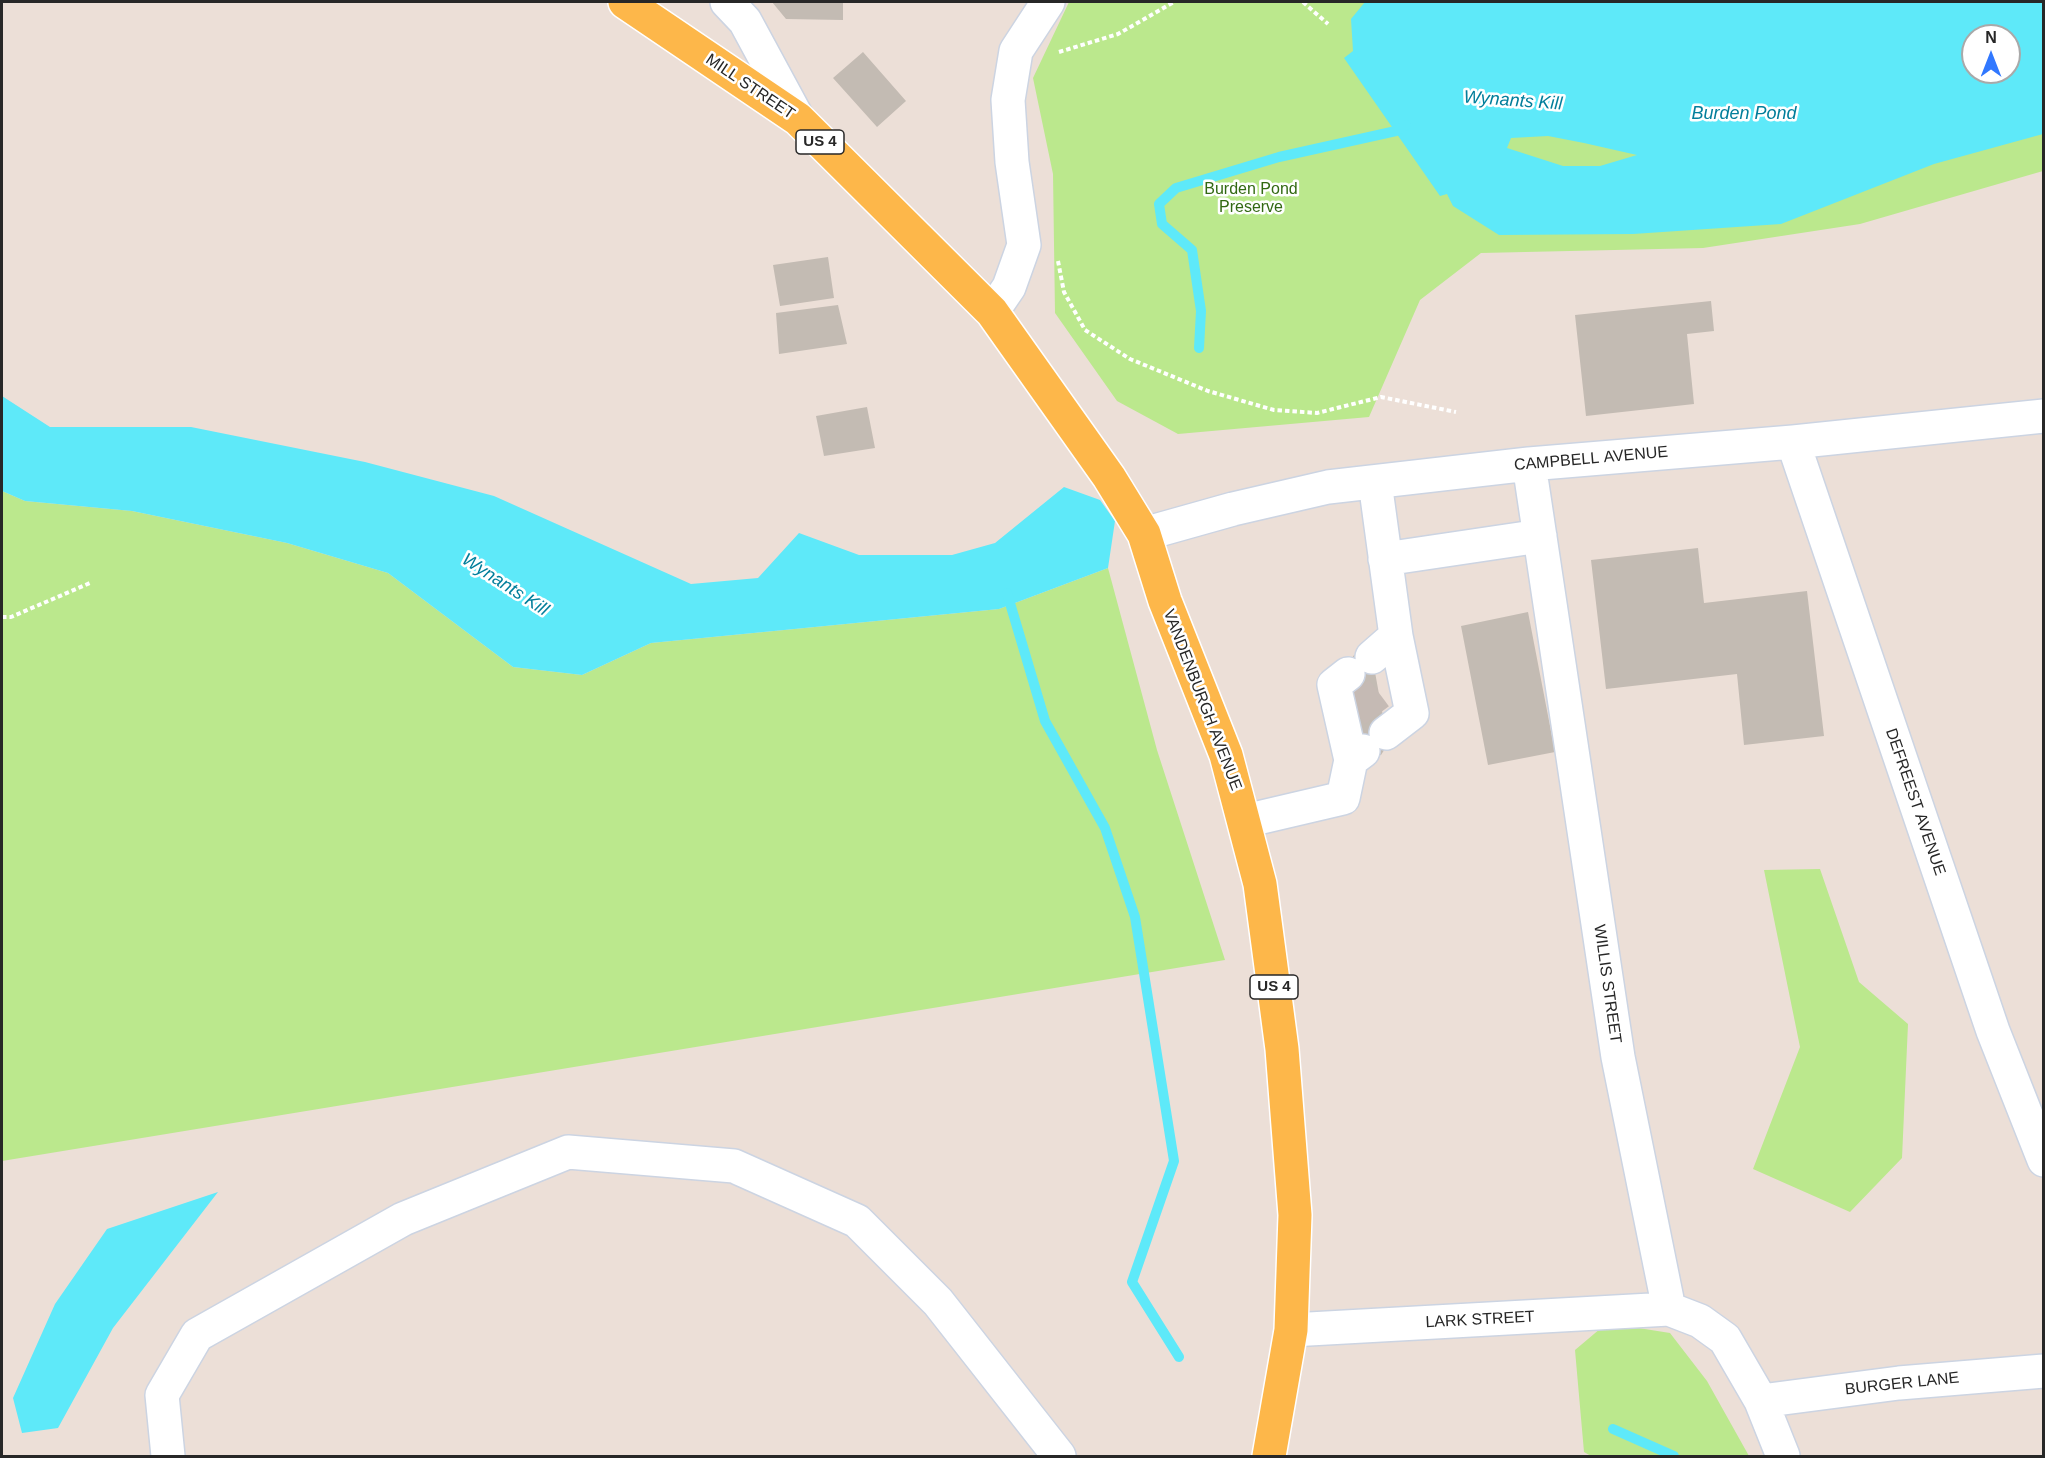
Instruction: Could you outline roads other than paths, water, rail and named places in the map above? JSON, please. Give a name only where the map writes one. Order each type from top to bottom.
[{"type":"main road","name":"MILL STREET","points":[[625,2],[798,119],[992,312]]},
{"type":"main road","name":"VANDENBURGH AVENUE","points":[[992,312],[1109,477],[1144,534],[1168,611],[1226,754],[1245,821],[1260,884],[1282,1049],[1295,1215],[1291,1330],[1269,1456]]},
{"type":"street","points":[[727,2],[745,21],[798,119]]},
{"type":"street","points":[[992,312],[1010,287],[1024,245],[1012,162],[1008,100],[1016,51],[1048,2]]},
{"type":"street","name":"CAMPBELL AVENUE","points":[[1144,534],[1328,487],[1529,464],[1793,442],[2043,417]]},
{"type":"street","name":"DEFREEST AVENUE","points":[[1793,442],[1993,1031],[2043,1160]]},
{"type":"street","name":"WILLIS STREET","points":[[1529,464],[1618,1058],[1669,1309]]},
{"type":"street","points":[[1245,821],[1343,798],[1367,748],[1372,656],[1385,559],[1375,482]]},
{"type":"street","points":[[1385,559],[1540,536]]},
{"type":"street","points":[[1367,748],[1412,713],[1370,700],[1334,685],[1372,656]]},
{"type":"street","points":[[168,1456],[162,1395],[197,1335],[403,1219],[568,1152],[734,1167],[857,1221],[938,1302],[1059,1456]]},
{"type":"street","points":[[1669,1309],[1700,1321],[1725,1339],[1761,1401],[1783,1456]]},
{"type":"street","name":"LARK STREET","points":[[1291,1330],[1669,1309]]},
{"type":"street","name":"BURGER LANE","points":[[1761,1401],[1899,1383],[2043,1371]]},
{"type":"water","name":"Burden Pond","points":[[1365,2],[2043,2],[2043,134],[1934,164],[1781,224],[1633,234],[1499,235],[1453,206],[1447,194],[1440,196],[1344,58],[1353,51],[1351,19]],"holes":[[[1548,136],[1637,155],[1600,166],[1563,166],[1507,148],[1511,138]]]},
{"type":"water","points":[[2,396],[50,427],[191,427],[365,462],[494,496],[691,584],[758,578],[799,533],[859,555],[952,555],[995,543],[1064,487],[1100,500],[1115,521],[1108,568],[999,609],[651,643],[582,675],[513,667],[388,573],[287,543],[132,511],[25,501],[2,491]]},
{"type":"water","points":[[218,1192],[113,1328],[58,1428],[22,1433],[13,1398],[55,1304],[107,1229]]},
{"type":"waterway","name":"Wynants Kill","points":[[1199,348],[1201,311],[1192,250],[1162,224],[1159,204],[1176,188],[1279,157],[1396,131],[1406,125]]},
{"type":"waterway","points":[[1007,593],[1045,721],[1105,828],[1135,917],[1174,1161],[1132,1282],[1179,1357]]},
{"type":"waterway","points":[[1613,1429],[1674,1456]]},
{"type":"tunnel","points":[[1355,711],[1379,693]]},
{"type":"park label","name":"Burden Pond Preserve","points":[[1251,199]]}]
